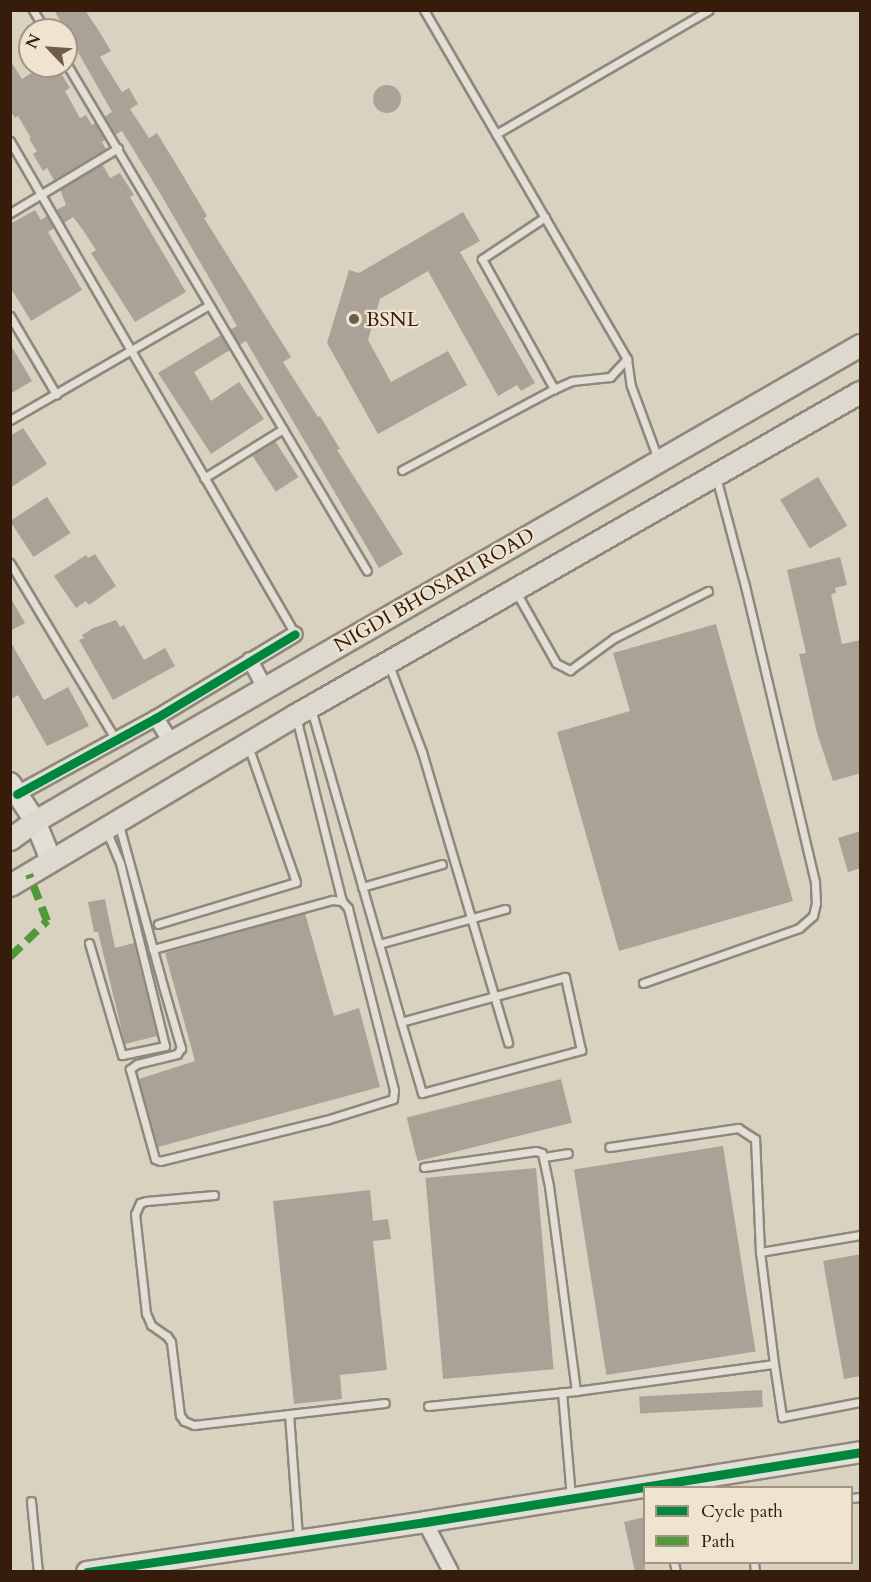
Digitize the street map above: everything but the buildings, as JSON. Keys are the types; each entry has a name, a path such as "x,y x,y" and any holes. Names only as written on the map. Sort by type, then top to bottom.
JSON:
{"main road":[{"name":"NIGDI BHOSARI ROAD","path":"10,839 35,821 392,616 658,459 861,345"},
{"name":"NIGDI BHOSARI ROAD","path":"10,885 111,823 514,588 861,392"}],"street":[{"path":"51,860 35,821 14,789 156,718 295,634"},
{"path":"250,660 265,688"},
{"path":"156,718 171,742"},
{"path":"657,1486 861,1452"},
{"path":"87,1572 643,1488"},
{"path":"425,1522 451,1572"}],"lane":[{"path":"424,10 627,359 631,386 658,459"},
{"path":"496,134 709,10"},
{"path":"75,78 368,571"},
{"path":"10,141 295,634"},
{"path":"10,213 118,148"},
{"path":"545,218 482,259 554,389"},
{"path":"10,420 209,305"},
{"path":"10,316 56,394"},
{"path":"402,470 554,389 572,381 610,377 627,359"},
{"path":"204,478 283,429"},
{"path":"643,983 799,928 813,916 816,903 816,882 716,475"},
{"path":"10,563 116,740"},
{"path":"514,588 556,663 570,670 614,638 708,591"},
{"path":"388,662 422,752 508,1043"},
{"path":"303,711 362,887 379,944 401,1022 422,1093 581,1050 565,977 401,1022"},
{"path":"111,823 153,949 182,1048 177,1054 132,1066 130,1074 151,1154 160,1161 326,1120 393,1099 394,1090 351,919 348,908 342,901 303,711"},
{"path":"158,924 296,882 247,744"},
{"path":"89,943 122,1055 165,1046 111,823"},
{"path":"362,887 442,864"},
{"path":"153,949 332,900 342,901"},
{"path":"379,944 505,909"},
{"path":"609,1147 738,1128 751,1134 755,1139 760,1252 782,1417 861,1402"},
{"path":"424,1167 536,1151 544,1157 576,1391"},
{"path":"544,1157 568,1153"},
{"path":"214,1195 146,1201 140,1203 135,1214 146,1313 151,1325 167,1336 171,1342 180,1415 184,1421 194,1425 385,1403"},
{"path":"760,1252 861,1235"},
{"path":"428,1406 576,1391 774,1364"},
{"path":"562,1392 572,1498"},
{"path":"289,1414 299,1540"},
{"path":"31,1501 38,1572"}],"marked path":[{"path":"10,957 47,921 29,874"}],"cycle path":[{"path":"17,794 156,718 295,634"},
{"path":"649,1486 860,1452"},
{"path":"87,1572 643,1487"}],"place":[{"name":"BSNL","path":"354,319"}]}
